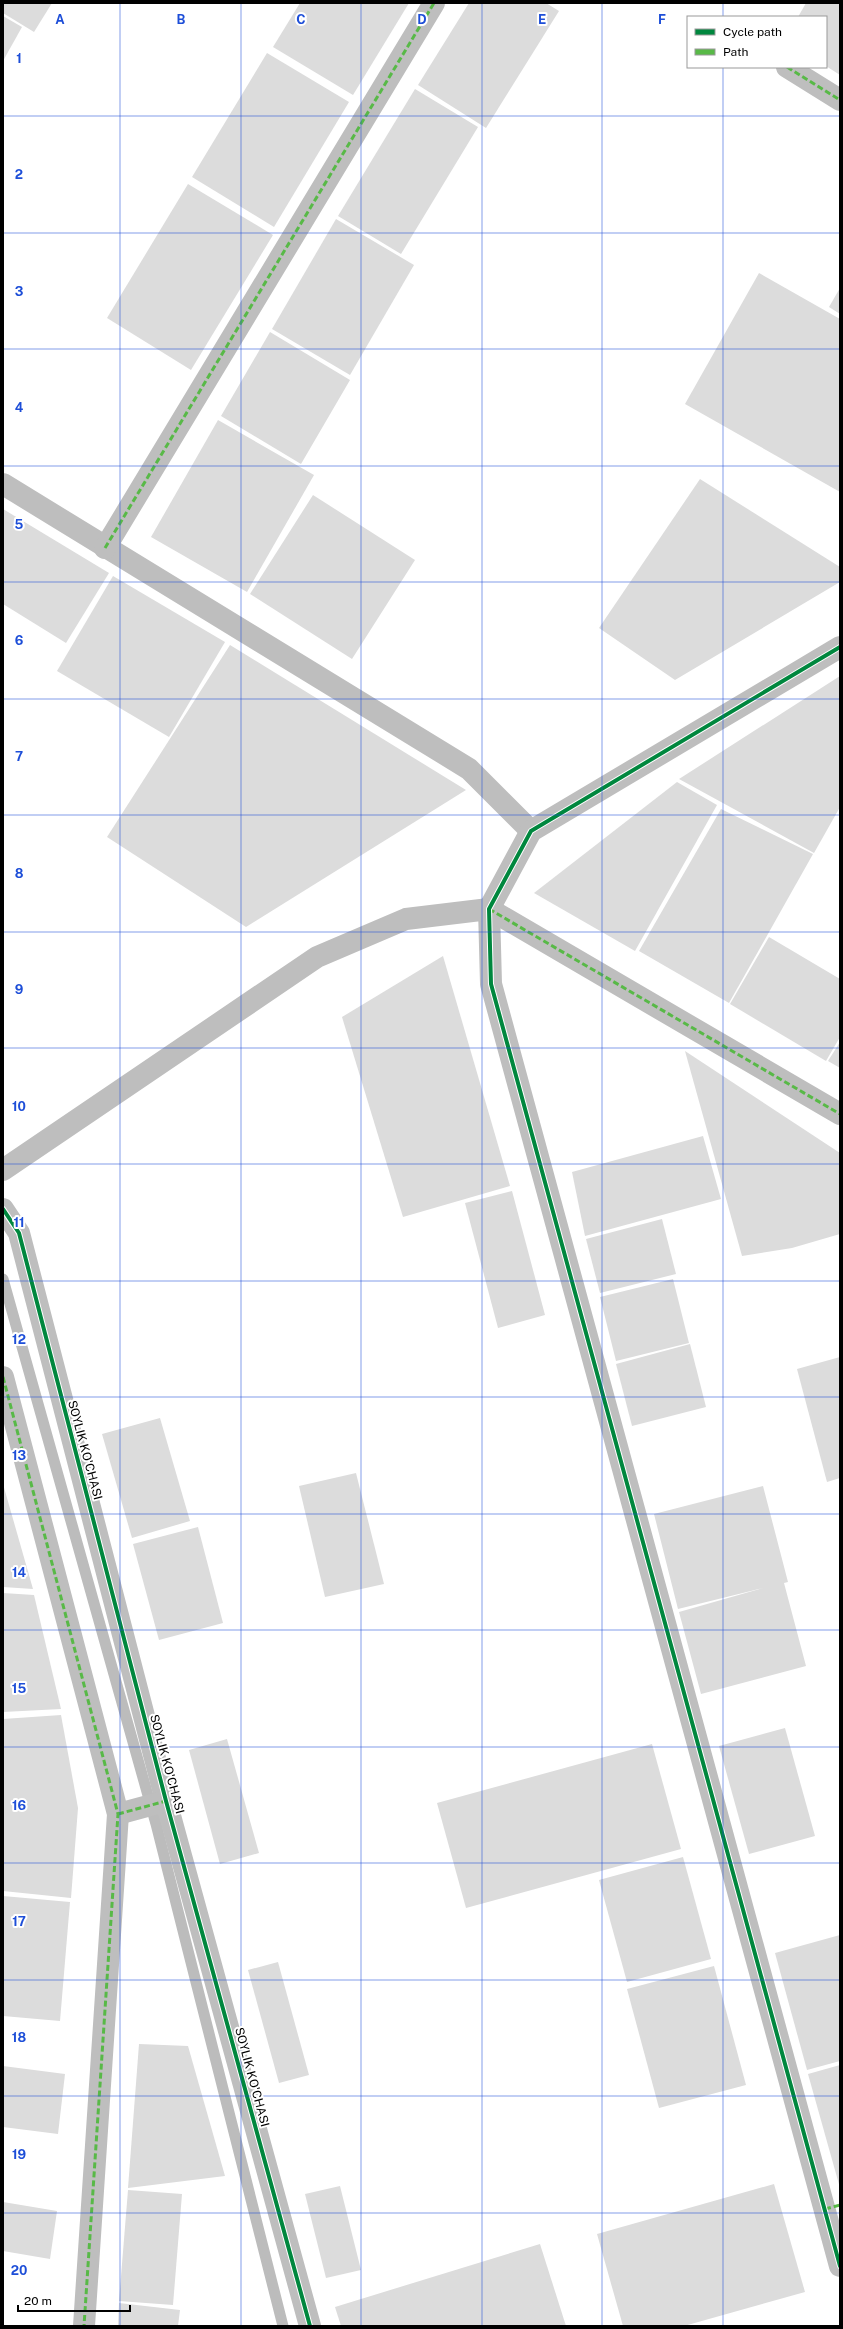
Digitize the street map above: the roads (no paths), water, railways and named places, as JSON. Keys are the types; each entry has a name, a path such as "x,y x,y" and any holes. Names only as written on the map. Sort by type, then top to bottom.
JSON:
{"street":[{"path":"105,548 434,3"},
{"path":"789,68 840,100"},
{"path":"3,484 105,548 469,769 531,831"},
{"path":"840,647 531,831 489,909 491,984 832,2207 840,2266"},
{"path":"3,1170 317,957 406,919 489,909 840,1114"},
{"name":"SOYLIK KO'CHASI","path":"3,1209 19,1233 166,1801 310,2326"},
{"path":"3,1377 118,1814 84,2326"},
{"path":"118,1814 166,1801"}],"waterway":[{"path":"3,1279 156,1824 283,2326"}]}
